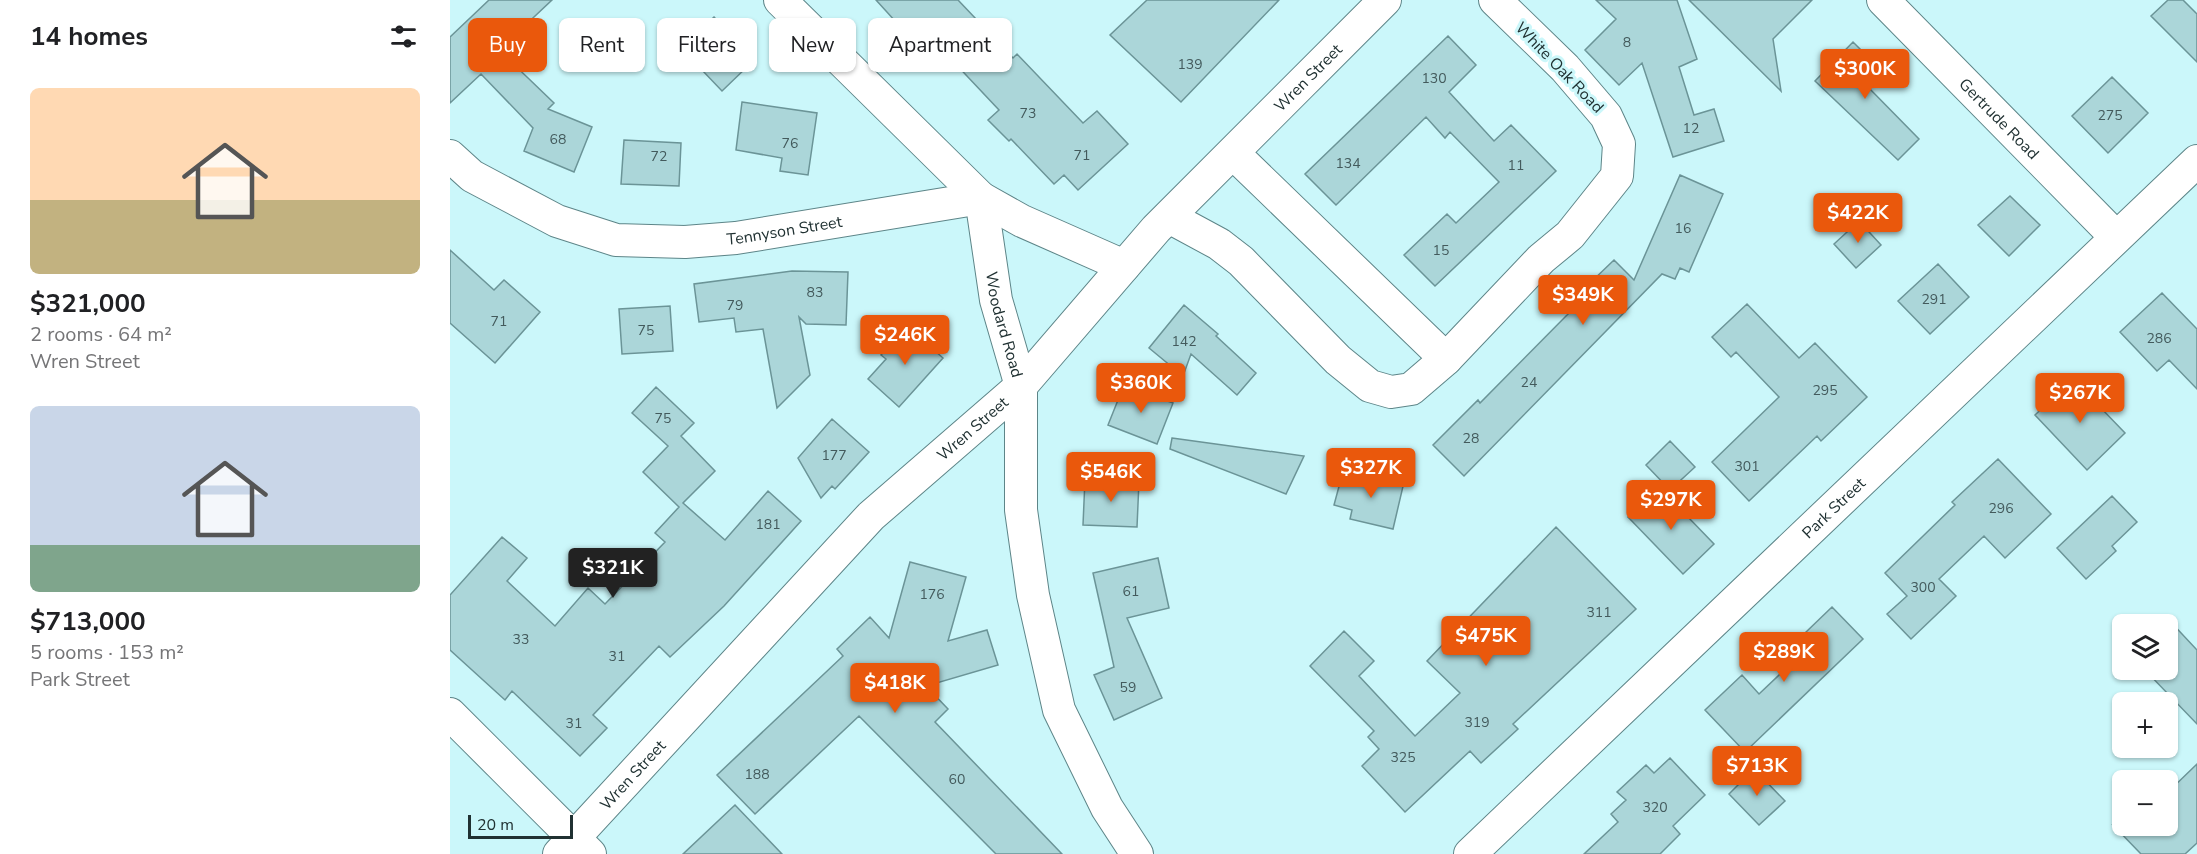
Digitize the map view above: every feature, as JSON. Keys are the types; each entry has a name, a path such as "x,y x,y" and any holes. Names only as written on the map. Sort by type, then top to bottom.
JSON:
{"street":[{"path":"780,0 981,198 1022,221 1124,266"},
{"name":"Wren Street","path":"574,849 871,516 1021,386 1169,217 1385,0"},
{"name":"White Oak Road","path":"1169,217 1219,244 1241,261 1338,360 1370,386 1391,392 1411,388 1446,359 1541,259 1570,235 1617,176 1619,144 1606,116 1565,68 1495,0"},
{"name":"Gertrude Road","path":"1883,0 2116,237"},
{"path":"1233,153 1446,359"},
{"name":"Tennyson Street","path":"450,156 472,176 557,221 615,240 686,242 736,238 981,198"},
{"name":"Park Street","path":"1470,854 2197,161"},
{"name":"Woodard Road","path":"981,198 996,300 1021,386 1021,510 1033,595 1059,710 1107,808 1137,854"},
{"path":"450,714 574,849"}],"building":[{"path":"489,0 552,0 533,18 470,18"},
{"path":"876,0 958,0 975,18 892,18"},
{"path":"1147,0 1279,0 1181,102 1110,35"},
{"path":"1596,0 1677,0 1697,59 1679,67 1694,115 1714,109 1724,141 1673,157 1642,63 1619,85 1585,50 1616,19"},
{"path":"1689,0 1812,0 1773,39 1781,91"},
{"path":"2168,0 2183,0 2197,14 2197,62 2151,16"},
{"path":"468,20 468,72 522,72 554,103 548,109 592,127 574,172 524,151 533,128 481,74 450,103 450,37"},
{"path":"1448,36 1476,65 1449,92 1494,141 1511,125 1556,171 1435,286 1404,255 1447,214 1456,223 1499,182 1450,132 1445,138 1426,117 1336,205 1305,174"},
{"path":"1853,42 1881,70 1866,85 1919,139 1898,160 1815,81"},
{"path":"1017,54 1083,123 1097,111 1128,144 1078,190 1064,175 1054,184 1011,139 1009,141 988,120 999,110 963,72 1012,72 1012,57"},
{"path":"704,72 742,72 722,91"},
{"path":"2112,77 2148,113 2108,153 2072,116"},
{"path":"742,102 817,113 808,175 780,171 782,158 736,150"},
{"path":"624,140 681,143 679,186 621,184"},
{"path":"1680,175 1723,194 1689,272 1680,268 1675,279 1662,274 1464,476 1433,445 1478,400 1480,403 1568,314 1563,309 1614,260 1634,280"},
{"path":"2010,196 2040,225 2009,256 1978,225"},
{"path":"1859,221 1881,245 1856,268 1834,244"},
{"path":"450,250 494,290 504,280 540,312 495,363 450,323"},
{"path":"1938,264 1969,297 1930,334 1898,301"},
{"path":"792,271 848,272 846,325 806,324 799,317 810,375 777,408 763,329 736,332 734,318 699,322 694,284"},
{"path":"2162,293 2197,329 2197,389 2169,360 2157,371 2120,332"},
{"path":"1747,304 1799,358 1815,343 1867,397 1821,441 1817,436 1749,501 1712,462 1779,397 1736,352 1731,357 1712,337"},
{"path":"1184,305 1218,334 1216,336 1256,373 1237,395 1191,354 1183,376 1149,348"},
{"path":"670,306 673,351 622,354 619,309"},
{"path":"907,326 943,358 899,407 868,379 886,359 881,355"},
{"path":"2073,379 2125,433 2087,470 2035,415"},
{"path":"1124,385 1173,403 1157,444 1108,425"},
{"path":"656,387 694,423 681,436 715,471 683,503 725,540 768,491 801,521 724,606 670,657 659,646 593,715 607,728 580,756 512,691 505,700 450,650 450,595 502,537 527,558 507,581 555,626 588,588 605,604 665,542 655,533 679,507 643,472 668,446 632,413"},
{"path":"832,419 869,452 835,489 832,486 821,498 798,458"},
{"path":"1172,438 1304,456 1286,494 1170,449"},
{"path":"1670,441 1695,467 1670,490 1646,465"},
{"path":"1998,459 2051,514 2005,558 1984,536 1939,579 1956,596 1911,639 1887,614 1907,596 1885,573 1955,505 1952,502"},
{"path":"1361,471 1404,482 1393,529 1350,519 1352,510 1334,505 1341,479 1358,483"},
{"path":"1085,479 1139,481 1137,527 1083,525"},
{"path":"1660,488 1714,544 1683,574 1628,517"},
{"path":"2112,496 2137,522 2112,546 2116,551 2086,579 2057,548"},
{"path":"1556,527 1636,609 1513,724 1518,729 1481,763 1470,751 1405,812 1362,766 1379,749 1368,737 1374,731 1310,666 1344,631 1374,661 1359,676 1415,736 1460,693 1427,661"},
{"path":"1158,558 1169,608 1127,618 1162,698 1114,720 1094,675 1114,667 1093,573"},
{"path":"910,562 966,577 948,641 987,630 998,665 926,686 948,709 935,722 1062,854 996,854 859,716 755,814 717,775 843,656 837,649 870,617 889,638"},
{"path":"1832,607 1863,639 1745,752 1705,710 1742,675 1759,694 1814,642 1805,633"},
{"path":"2178,630 2197,650 2197,724 2178,704 2178,692 2166,692 2155,680 2178,680"},
{"path":"1670,758 1705,795 1673,826 1680,834 1660,854 1584,854 1618,822 1611,814 1626,800 1617,792 1646,765 1654,773"},
{"path":"2197,764 2197,843 2185,854 2141,854 2124,836 2178,836 2178,782"},
{"path":"1754,769 1785,801 1759,825 1729,794"},
{"path":"735,805 782,854 683,854"}]}
